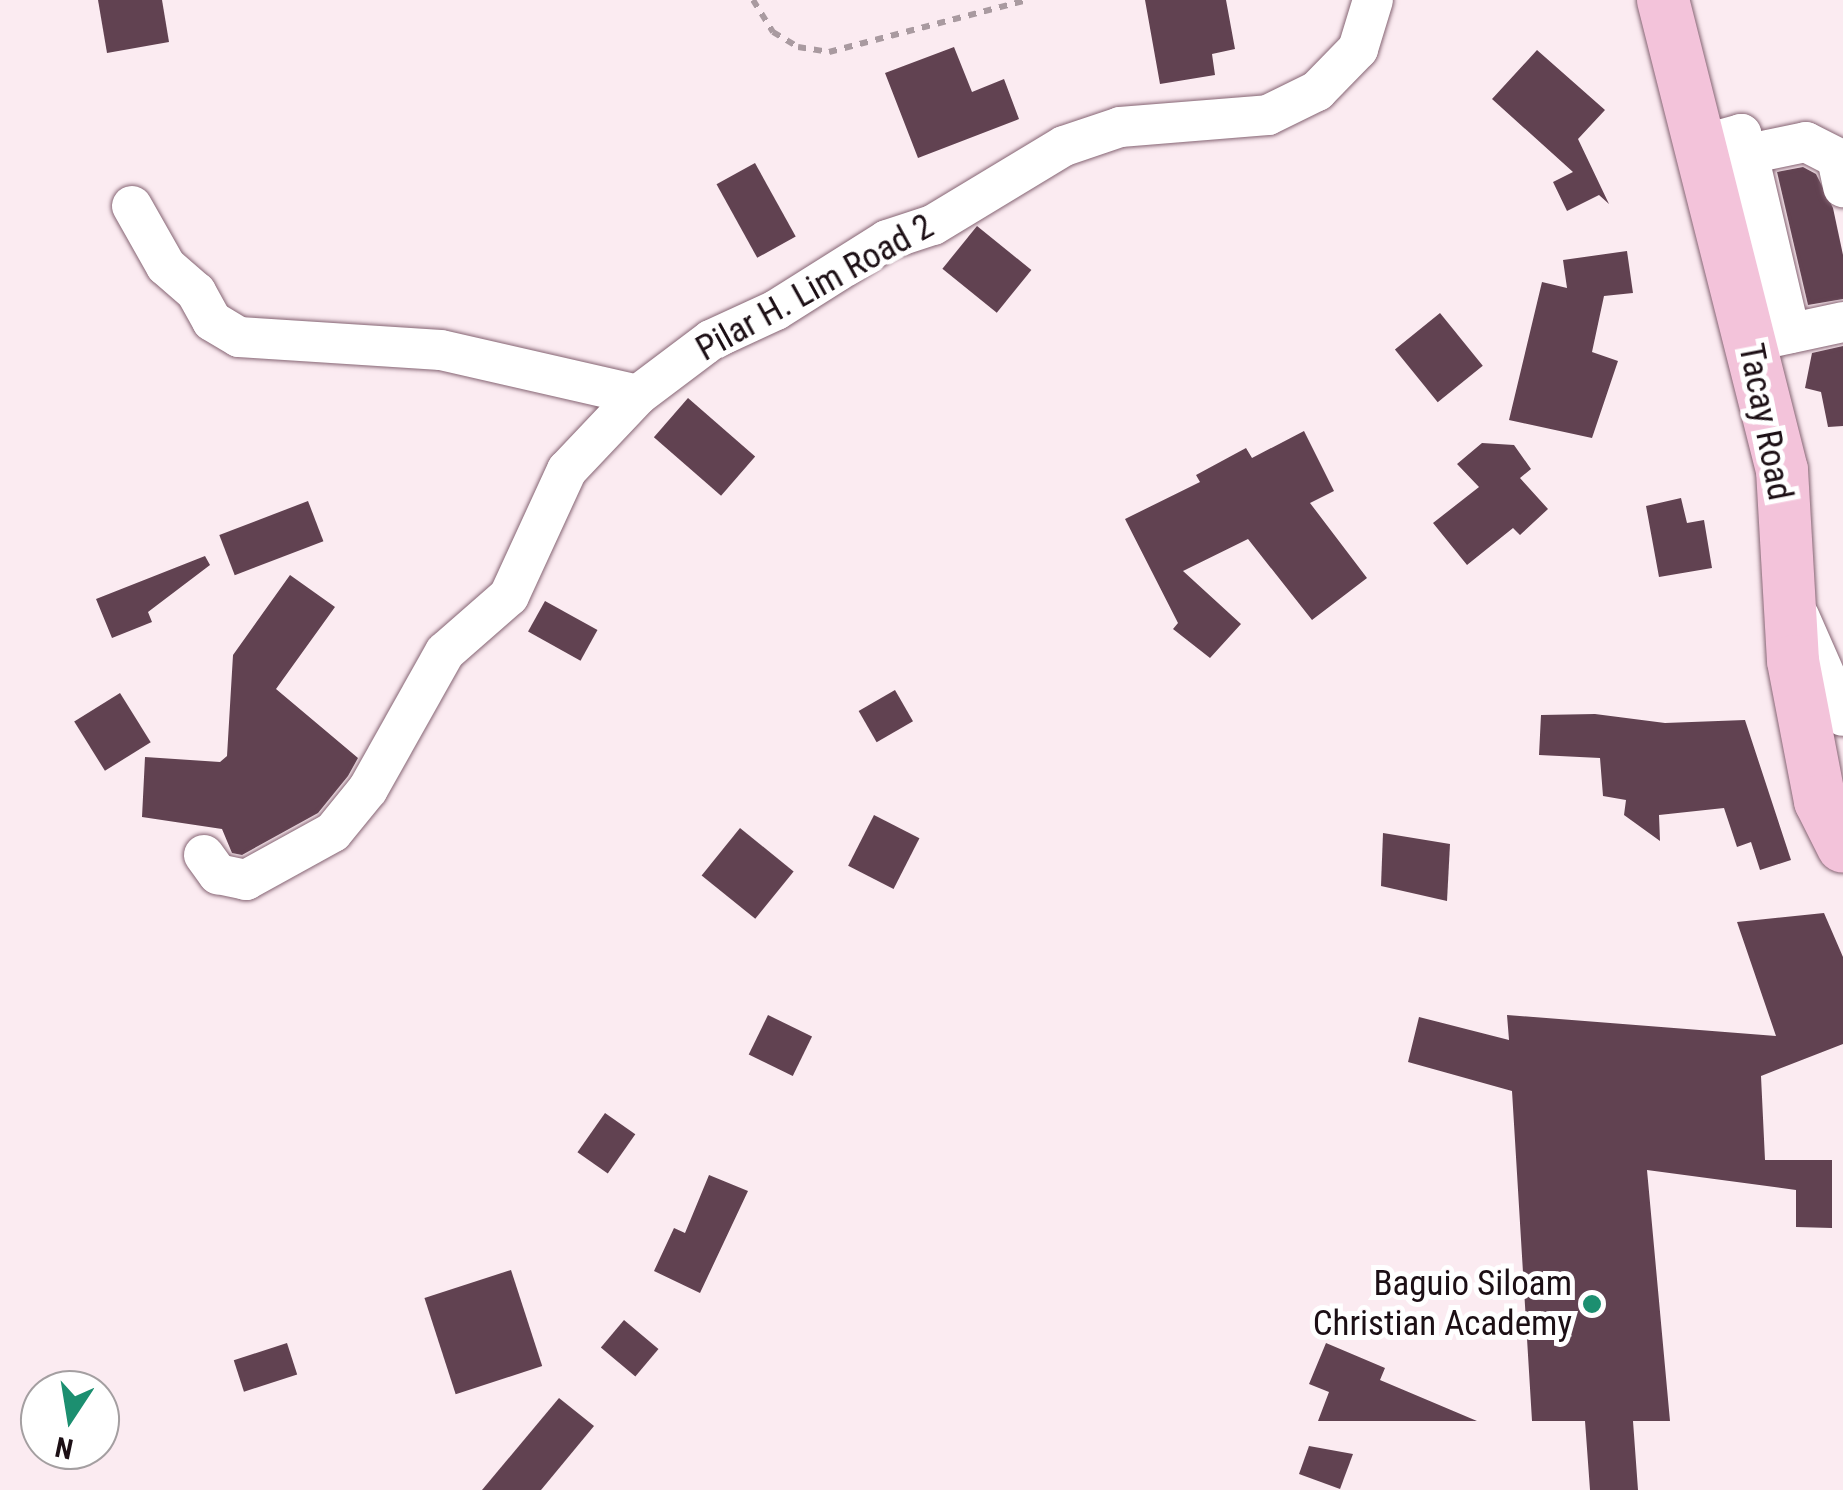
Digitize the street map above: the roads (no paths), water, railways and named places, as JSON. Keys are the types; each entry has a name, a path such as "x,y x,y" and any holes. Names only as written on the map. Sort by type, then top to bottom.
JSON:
{"main road":[{"name":"Tacay Road","path":"1663,0 1723,150 1770,338 1782,470 1785,585 1820,802 1843,847"}],"street":[{"name":"Pilar H. Lim Road 2","path":"204,855 218,874 246,880 333,832 368,789 444,652 510,596 568,470 638,396 711,340 776,310 887,240 933,225 1064,146 1120,127 1268,115 1317,91 1358,50 1374,0"},
{"path":"1723,150 1806,142 1837,158 1843,187"},
{"path":"132,206 166,266 196,292 212,321 239,337 441,350 638,396"},
{"path":"1770,338 1843,322"},
{"path":"1785,585 1843,716"}],"place":[{"name":"Baguio Siloam Christian Academy","path":"1592,1304"}]}
